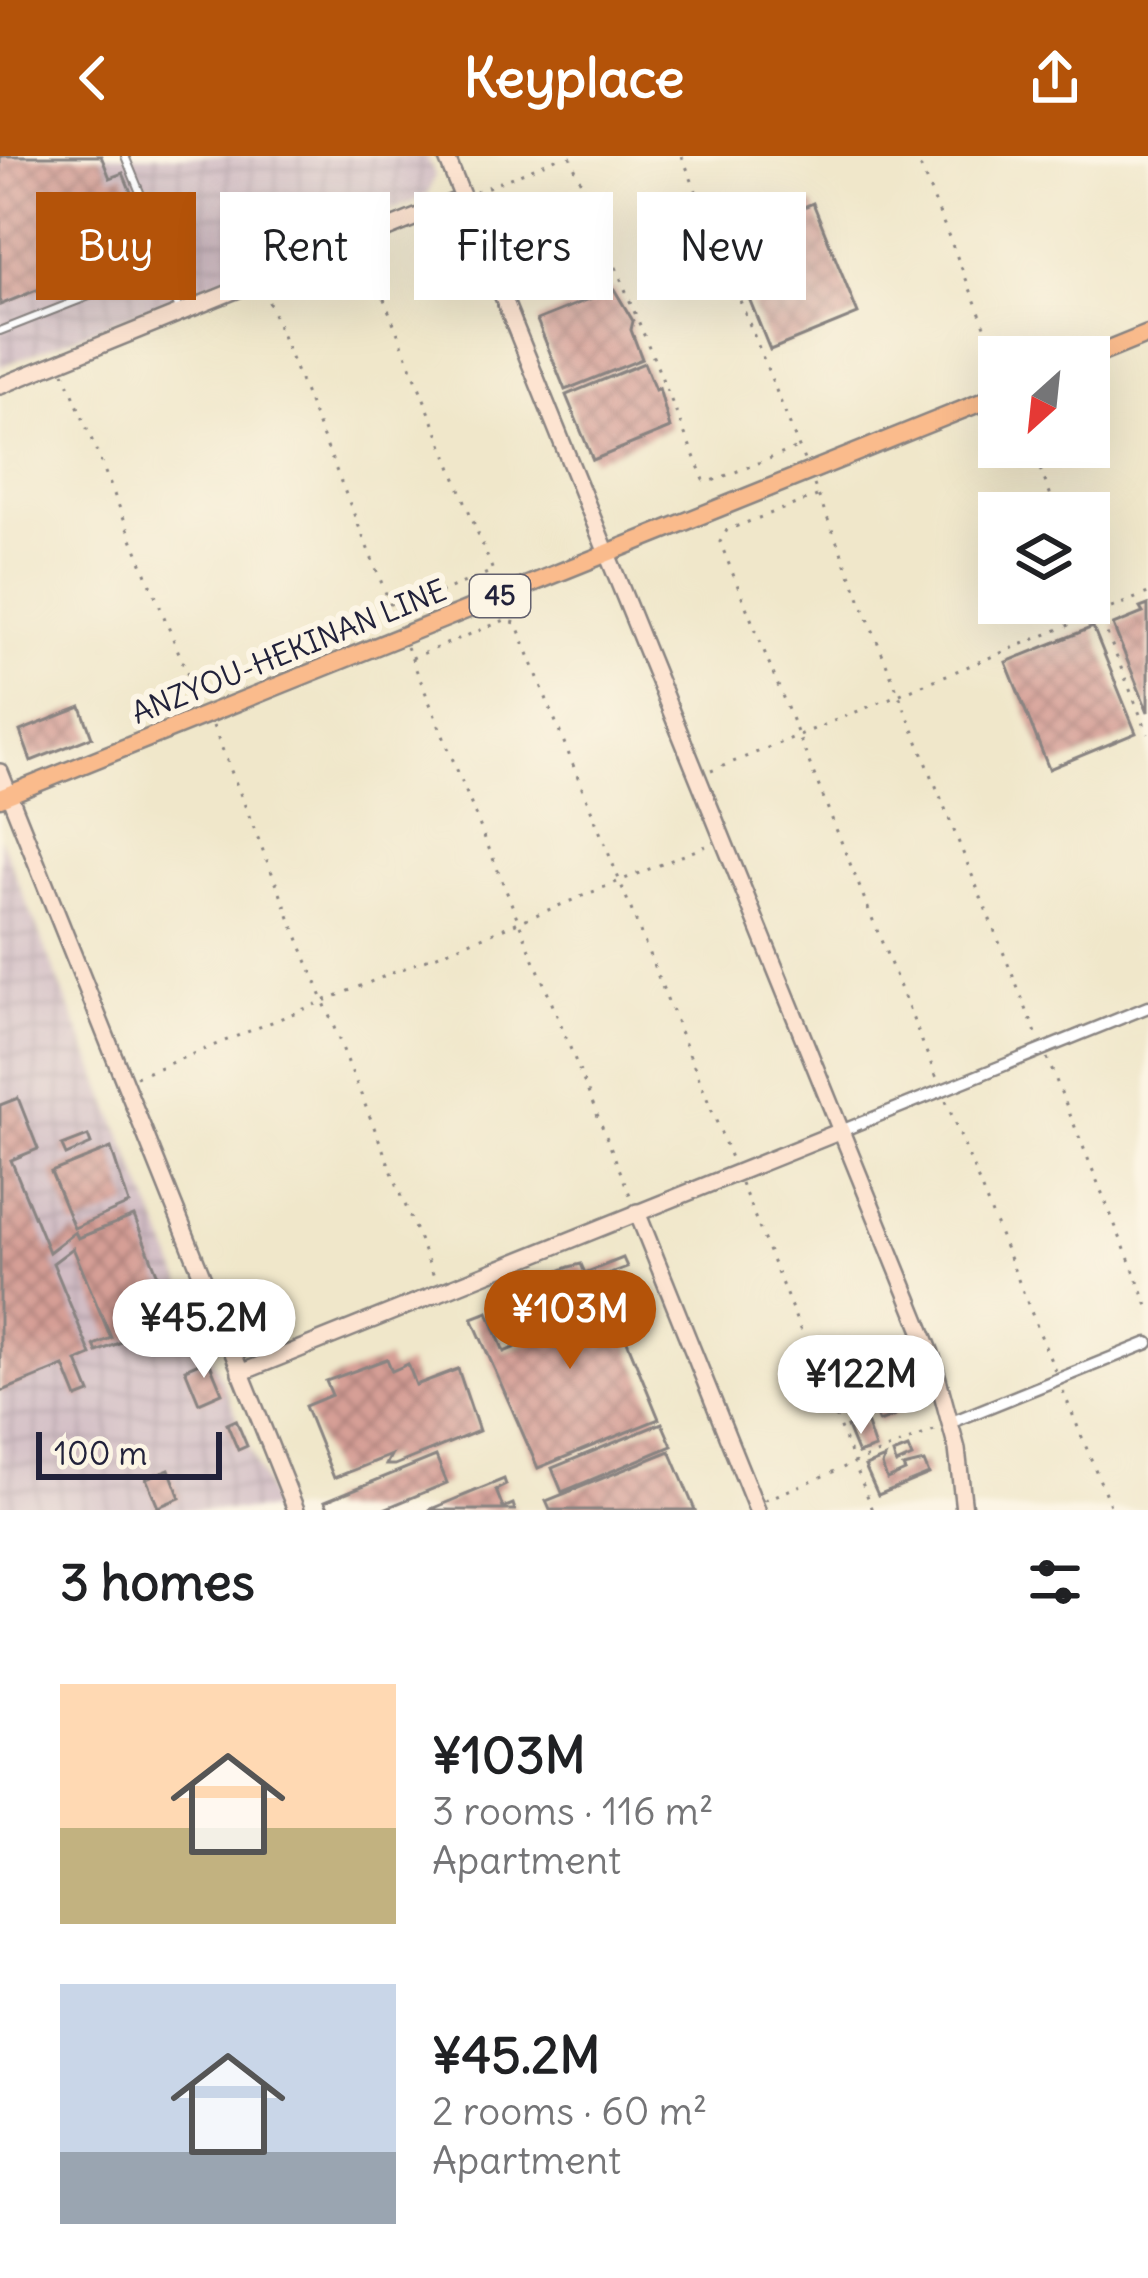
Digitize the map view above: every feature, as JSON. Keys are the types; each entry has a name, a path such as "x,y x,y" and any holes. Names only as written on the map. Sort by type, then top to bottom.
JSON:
{"main road":[{"path":"1110,349 1148,334"},
{"name":"ANZYOU-HEKINAN LINE","path":"4,796 978,403"}],"street":[{"path":"446,156 461,192"},
{"path":"0,386 220,296"},
{"path":"505,300 931,1352 952,1423 964,1510"},
{"path":"0,772 4,796 296,1510"},
{"path":"240,1373 1148,1007"},
{"path":"637,1212 756,1507"},
{"path":"952,1423 1148,1342"}],"lane":[{"path":"125,156 140,192"},
{"path":"0,331 79,300"},
{"path":"175,300 180,313"}],"path":[{"path":"477,192 563,156"},
{"path":"570,156 704,480 712,482 799,448"},
{"path":"682,156 1148,1306"},
{"path":"916,156 989,336"},
{"path":"268,300 637,1212"},
{"path":"384,300 493,571 394,611"},
{"path":"60,361 440,1292"},
{"path":"818,495 727,530 720,542 1112,1510"},
{"path":"1110,609 1148,593"},
{"path":"412,658 505,620 516,623 873,1510"},
{"path":"698,776 1072,624"},
{"path":"1103,624 1148,734"},
{"path":"121,1084 724,838"},
{"path":"756,1507 952,1423"}],"shaded area":[{"path":"0,156 427,156 435,175 429,192 414,192 414,201 390,211 390,192 220,192 220,279 196,289 196,192 36,192 36,300 167,300 0,367"},
{"path":"0,837 275,1510 0,1510"}],"building":[{"path":"0,156 101,156 110,178 123,173 131,192 36,192 36,290 0,305"},
{"path":"813,203 858,314 770,350 750,300 806,300 806,206"},
{"path":"613,289 633,321 631,330 642,359 565,390 537,320 587,300 613,300"},
{"path":"644,363 655,390 659,388 670,428 593,460 566,395"},
{"path":"1148,605 1148,712 1113,625 1143,613 1140,608"},
{"path":"1093,627 1136,733 1049,769 1006,662"},
{"path":"81,707 92,737 31,761 20,731"},
{"path":"18,1098 38,1149 11,1160 49,1252 75,1232 78,1238 134,1216 176,1320 152,1330 158,1340 148,1344 145,1332 97,1352 94,1345 111,1338 73,1248 53,1263 91,1355 77,1361 90,1393 77,1398 64,1366 0,1392 0,1105"},
{"path":"88,1136 91,1144 66,1155 62,1146"},
{"path":"111,1148 129,1204 74,1228 51,1172"},
{"path":"623,1258 627,1267 588,1281 595,1294 560,1308 568,1326 613,1307 659,1419 538,1468 472,1318 488,1312 504,1352 562,1328 554,1310 531,1319 519,1287 569,1267 581,1264 585,1273"},
{"path":"208,1359 222,1393 199,1403 185,1369"},
{"path":"387,1359 392,1371 408,1364 416,1385 458,1369 479,1431 395,1465 386,1465 391,1455 334,1478 305,1406 332,1395 326,1381"},
{"path":"890,1404 895,1416 879,1422 874,1410"},
{"path":"865,1419 875,1448 858,1454 847,1427"},
{"path":"236,1420 247,1446 238,1450 227,1424"},
{"path":"662,1423 672,1446 562,1492 552,1468"},
{"path":"908,1448 912,1457 896,1464 893,1454"},
{"path":"670,1451 695,1510 550,1510 546,1501"},
{"path":"436,1456 447,1483 382,1510 329,1510 325,1501"},
{"path":"885,1458 882,1465 887,1479 905,1471 903,1467 924,1462 929,1474 878,1495 865,1466"},
{"path":"169,1469 180,1498 158,1507 146,1478"},
{"path":"504,1479 506,1485 496,1490 503,1508 513,1504 515,1510 429,1510"}]}
